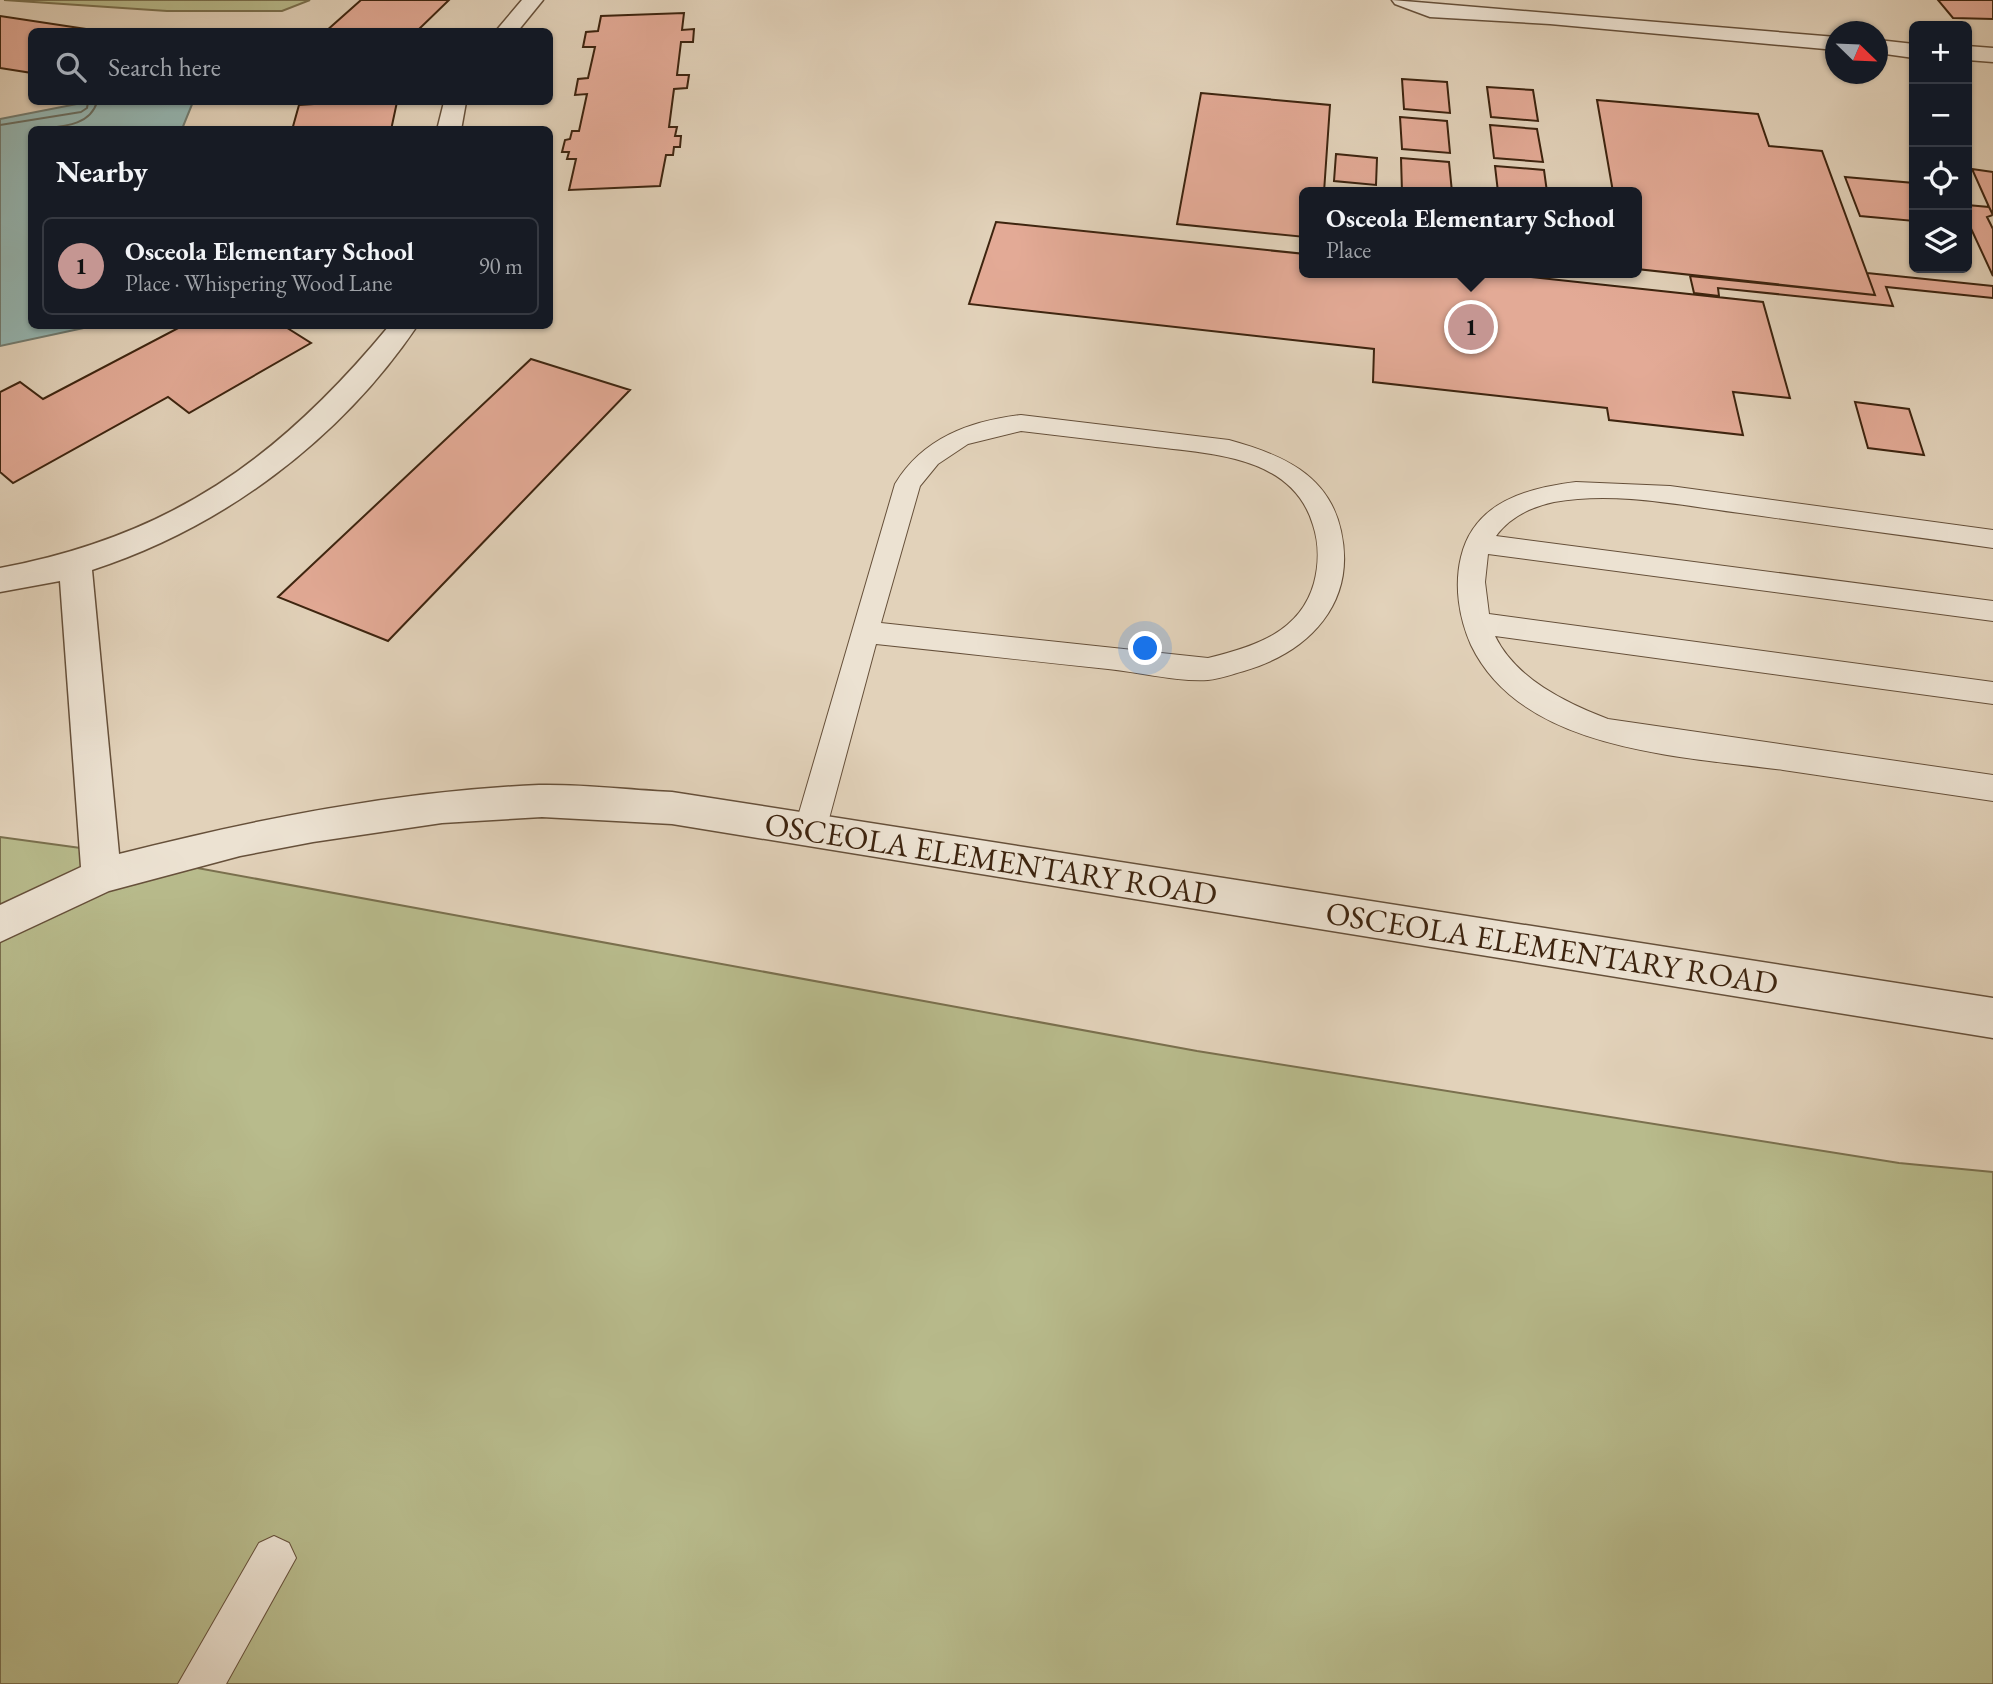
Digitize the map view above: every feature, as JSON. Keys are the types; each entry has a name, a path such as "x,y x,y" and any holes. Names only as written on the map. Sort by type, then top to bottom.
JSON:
{"street":[{"path":"508,28 533,0"},
{"path":"1402,0 1430,11 1550,18 1825,43"},
{"path":"1888,48 1909,50"},
{"path":"1972,54 1993,55"},
{"path":"450,126 454,105"},
{"path":"0,579 75,564 164,531 223,498 277,458 332,410 375,364 401,329"},
{"path":"75,564 101,876"},
{"name":"OSCEOLA ELEMENTARY ROAD","path":"0,924 101,876 240,840 442,807 542,801 672,808 1993,1018"}],"lane":[{"path":"810,830 865,632 908,484 929,458 959,438 997,426 1021,423 1250,453 1287,470 1314,495 1329,525 1331,567 1323,598 1303,628 1270,651 1240,662 1208,669 865,632"},
{"path":"1993,539 1674,495 1578,491 1557,493 1505,511 1482,534 1471,563 1471,604 1482,639 1508,674 1526,690 1570,717 1595,728 1621,735 1993,788"},
{"path":"1479,543 1993,611"},
{"path":"1477,623 1993,694"},
{"path":"201,1684 274,1558"}],"green space":[{"path":"4,0 310,0 282,11 167,11"},
{"path":"0,837 110,852 1197,1051 1899,1163 1993,1172 1993,1684 0,1684"}],"water":[{"path":"72,105 192,105 183,126 28,126 28,329 79,329 0,346 0,119"}],"building":[{"path":"361,0 449,0 420,28 330,28"},
{"path":"1938,0 1993,0 1993,19 1953,18"},
{"path":"684,13 682,30 694,29 693,42 681,42 677,75 689,75 687,88 674,89 669,127 677,127 675,136 681,136 680,147 674,147 673,155 666,155 660,186 569,190 576,159 567,159 569,152 562,152 565,140 570,139 572,131 579,131 587,94 575,95 578,79 588,78 595,47 583,47 586,32 598,31 601,16"},
{"path":"0,16 80,28 28,28 28,72 0,68"},
{"path":"1402,79 1447,82 1450,113 1404,109"},
{"path":"1487,87 1533,90 1538,121 1491,117"},
{"path":"1201,93 1330,105 1324,187 1299,187 1299,236 1177,224"},
{"path":"1597,100 1758,114 1769,146 1822,151 1875,295 1642,270 1642,187 1612,187"},
{"path":"299,105 396,105 392,126 293,126"},
{"path":"1400,117 1447,121 1450,153 1402,149"},
{"path":"1490,125 1537,129 1543,162 1494,158"},
{"path":"1336,154 1377,158 1376,185 1334,181"},
{"path":"1401,158 1449,162 1452,187 1402,187"},
{"path":"1495,166 1544,170 1546,187 1497,187"},
{"path":"1972,169 1993,172 1993,215"},
{"path":"1845,177 1909,183 1909,221 1860,216"},
{"path":"1972,205 1989,207 1993,215 1987,217 1993,229 1993,276 1972,231"},
{"path":"996,222 1299,253 1299,278 1540,278 1763,302 1790,398 1733,392 1743,435 1609,420 1607,408 1373,382 1374,349 969,304"},
{"path":"1867,273 1993,286 1993,298 1886,287 1893,306 1718,288 1719,296 1694,293 1690,276 1875,295"},
{"path":"176,329 289,329 311,343 189,413 168,397 13,483 0,472 0,392 20,382 43,399"},
{"path":"531,359 630,390 388,641 278,597"},
{"path":"1855,402 1909,409 1924,455 1868,448"}],"place":[{"name":"Osceola Elementary School","path":"1471,327"}]}
